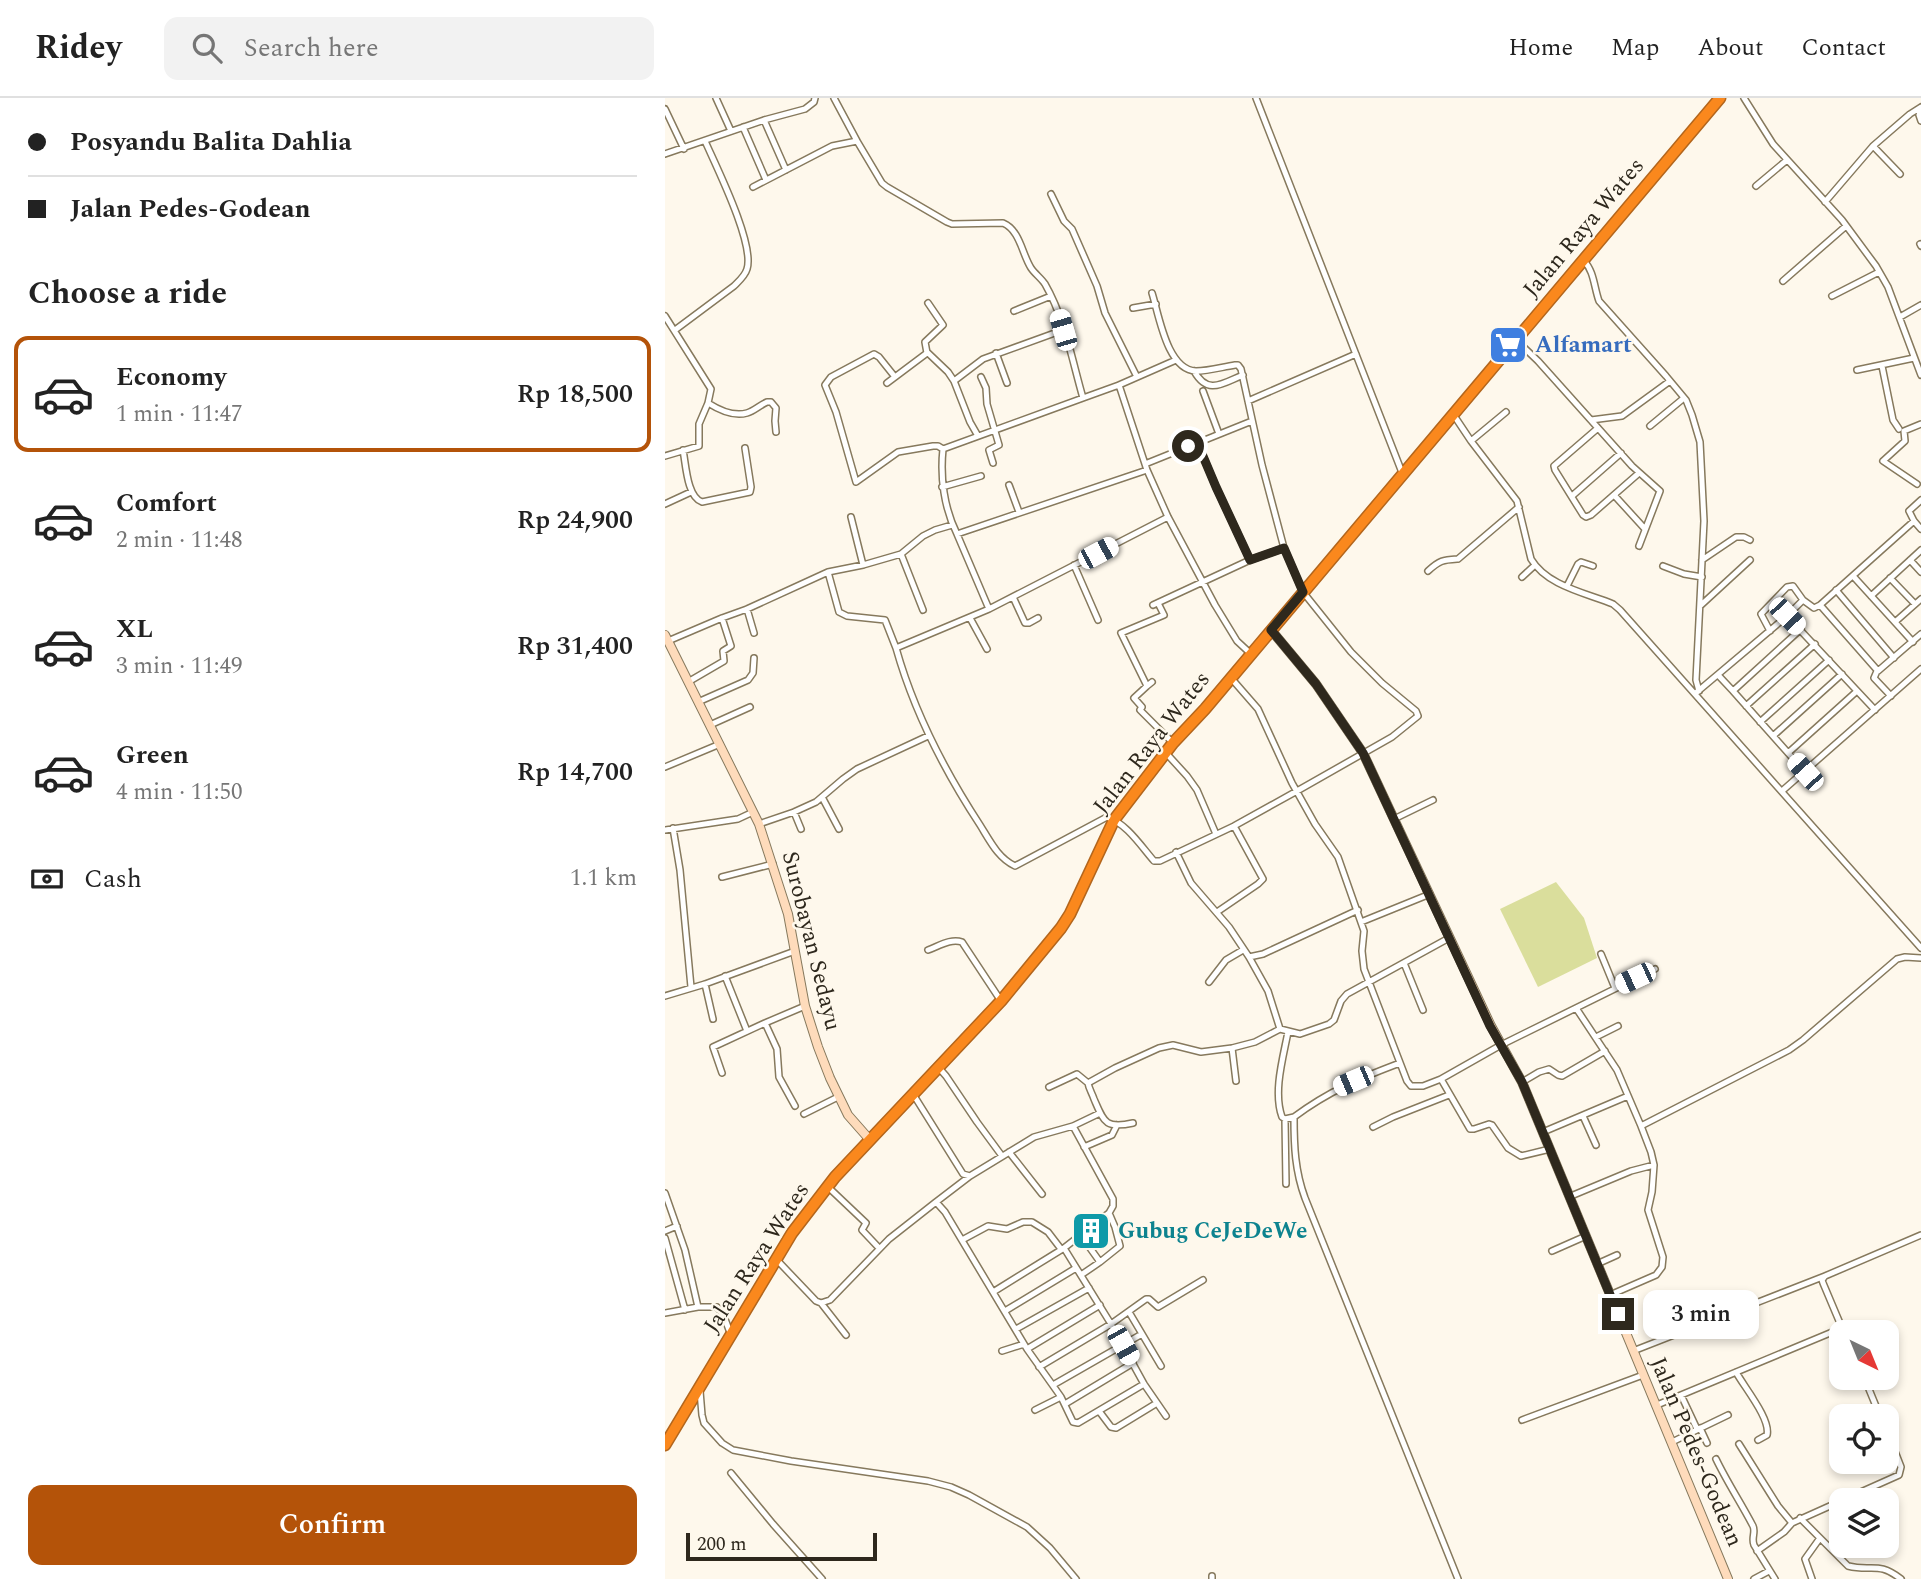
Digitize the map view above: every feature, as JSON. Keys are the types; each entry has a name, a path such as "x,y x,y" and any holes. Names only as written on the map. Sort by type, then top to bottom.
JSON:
{"highway":[{"name":"Jalan Raya Wates","path":"665,1446 798,1224 827,1186 1001,1001 1061,928 1114,820 1165,753 1584,261 1719,98"}],"street":[{"path":"716,98 731,131"},
{"path":"665,154 805,109 815,98"},
{"path":"834,98 883,183 893,191 952,224 996,223 1009,226 1014,232 1032,270 1044,283 1058,310 1083,398"},
{"path":"1256,98 1402,475"},
{"path":"1744,98 1773,144 1846,226 1879,272 1888,287 1921,375"},
{"path":"1825,202 1873,146 1902,120 1921,108"},
{"path":"1921,108 1921,121"},
{"path":"665,109 684,149"},
{"path":"764,120 786,170"},
{"path":"743,127 766,180"},
{"path":"675,330 734,286 748,268 737,213 705,141"},
{"path":"753,187 832,146 857,141"},
{"path":"1873,146 1900,174"},
{"path":"1756,186 1787,160"},
{"path":"1051,194 1064,221 1072,229 1097,286 1105,313 1137,377"},
{"path":"1783,281 1846,226"},
{"path":"1584,261 1590,269 1599,301 1684,398 1700,442 1704,521 1697,692"},
{"path":"1832,296 1879,272"},
{"path":"828,572 838,612 847,616 885,620 927,736 950,779 1001,857 1015,866 1110,817 1120,824 1154,861 1160,861 1234,826 1297,791 1392,737 1416,718 1418,714 1351,652 1303,592 1284,548 1243,374 1238,365 1194,371 1175,359 1152,293"},
{"path":"1014,311 1051,296"},
{"path":"928,303 943,325 925,342 927,352 949,372 978,436"},
{"path":"1133,308 1156,304"},
{"path":"1900,317 1921,305"},
{"path":"665,316 710,385 711,393 699,424 699,446 665,456"},
{"path":"954,381 983,359 1063,330"},
{"path":"1517,340 1639,473 1658,489 1660,493 1639,546"},
{"path":"887,383 927,352"},
{"path":"996,353 1007,383"},
{"path":"895,377 874,354 826,382 856,482 904,450 936,446 943,449 1119,385 1175,359"},
{"path":"1248,401 1356,354"},
{"path":"1857,370 1915,358"},
{"path":"1882,366 1893,420 1899,429"},
{"path":"1194,371 1199,380 1211,386 1217,386 1243,374"},
{"path":"981,377 999,445 989,450 993,463"},
{"path":"1591,420 1622,416 1670,381"},
{"path":"1119,385 1146,467 1168,517 1237,641 1251,654"},
{"path":"1203,391 1219,434"},
{"path":"1650,426 1684,398"},
{"path":"708,403 731,414 743,414 771,402 776,408 776,432"},
{"path":"1471,442 1506,412"},
{"path":"1453,414 1519,507 1531,559 1535,565 1549,577 1613,604 1620,610 1697,692 1921,948"},
{"path":"957,534 1146,467 1197,442 1252,421"},
{"path":"1917,484 1883,461 1905,441 1904,431 1921,424"},
{"path":"1598,428 1555,466 1583,515 1591,515 1639,473"},
{"path":"1197,442 1250,560"},
{"path":"683,450 691,492 695,499 702,502 750,492 752,489 745,448"},
{"path":"943,449 942,487 952,525 989,609"},
{"path":"1572,496 1621,453"},
{"path":"942,487 981,476"},
{"path":"1009,485 1019,512"},
{"path":"665,504 691,492"},
{"path":"1614,495 1646,529"},
{"path":"1921,500 1909,511 1921,529"},
{"path":"1428,571 1448,558 1458,559 1519,507"},
{"path":"851,517 863,565"},
{"path":"896,648 989,609 1168,517"},
{"path":"1770,631 1761,614 1787,587 1793,586 1803,600 1814,608 1820,605 1914,521"},
{"path":"667,638 747,609 828,572 901,554 923,536 952,525"},
{"path":"1702,560 1735,537 1749,540"},
{"path":"1173,743 1140,710 1142,707 1134,698 1149,684 1119,633 1164,615 1156,604 1250,560 1284,548"},
{"path":"1871,596 1921,550"},
{"path":"901,554 923,610"},
{"path":"1700,606 1750,559"},
{"path":"1910,560 1921,572"},
{"path":"1567,586 1578,564 1581,562 1593,566"},
{"path":"1074,565 1098,620"},
{"path":"1522,577 1535,565"},
{"path":"1663,566 1702,577"},
{"path":"1853,576 1913,642"},
{"path":"1890,578 1915,604"},
{"path":"1836,590 1894,657"},
{"path":"1013,597 1023,622 1029,624 1038,618"},
{"path":"1895,622 1921,599"},
{"path":"1697,692 1803,600"},
{"path":"1820,605 1877,671"},
{"path":"747,609 754,633"},
{"path":"1787,616 1875,710"},
{"path":"688,682 724,661 723,651 731,646 722,618"},
{"path":"970,618 987,649"},
{"path":"1733,691 1801,629"},
{"name":"Jalan Pedes-Godean","path":"1271,630 1316,684 1363,753 1449,938 1522,1082 1728,1579"},
{"path":"1891,696 1874,678 1877,671 1921,634"},
{"name":"Surobayan Sedayu","path":"667,638 759,824 788,914 805,1006 830,1078 848,1115 870,1140"},
{"path":"1746,706 1815,644"},
{"path":"698,702 748,680 753,673 754,658"},
{"path":"1760,722 1829,660"},
{"path":"1782,792 1921,670"},
{"path":"1773,736 1842,674"},
{"path":"1718,675 1805,772"},
{"path":"1231,678 1258,709 1297,791 1338,858 1364,930 1362,960 1369,983 1407,1081 1413,1086 1423,1086 1440,1079 1501,1045 1655,969"},
{"path":"1788,753 1857,691"},
{"path":"698,702 724,692 728,696"},
{"path":"733,706 736,713"},
{"path":"710,725 750,707"},
{"path":"759,824 794,812 822,797 857,769 927,736"},
{"path":"665,767 720,744"},
{"path":"1165,753 1197,790 1216,834"},
{"path":"822,797 839,829"},
{"path":"1394,819 1433,800"},
{"path":"665,830 739,819 753,812"},
{"path":"794,812 800,829"},
{"path":"1217,912 1263,879 1234,826"},
{"path":"673,828 680,870 691,987"},
{"path":"1176,852 1191,883 1217,912 1249,957 1268,991 1280,1029"},
{"path":"722,877 773,864"},
{"path":"1361,922 1430,894"},
{"path":"1249,957 1263,954 1358,910"},
{"path":"1089,1083 1159,1048 1173,1045 1201,1052 1232,1048 1255,1042 1280,1029 1300,1034 1329,1024 1334,1020 1347,994 1449,938"},
{"path":"929,950 952,941 962,942 1001,1001"},
{"path":"1209,982 1226,960 1243,950"},
{"path":"665,996 795,951"},
{"path":"1601,954 1615,988"},
{"path":"1641,1126 1789,1050 1897,959 1921,958"},
{"path":"1404,963 1423,1010"},
{"path":"725,976 747,1031"},
{"path":"705,984 713,1020"},
{"path":"722,1073 713,1047 805,1006"},
{"path":"1576,1008 1617,1070 1654,1165 1648,1210 1663,1257 1661,1267 1656,1275 1610,1295"},
{"path":"765,1023 777,1049 779,1077 796,1106"},
{"path":"1596,1037 1618,1026"},
{"path":"1286,1184 1285,1119 1281,1115 1279,1096 1288,1032"},
{"path":"1232,1048 1236,1081"},
{"path":"1522,1082 1549,1069 1562,1076 1605,1051"},
{"path":"1285,1119 1293,1117 1339,1087 1400,1063"},
{"path":"938,1068 1002,1156"},
{"path":"1049,1087 1077,1074 1089,1083 1098,1114 1107,1122 1117,1125 1133,1123"},
{"path":"1440,1079 1470,1129 1492,1125 1508,1148 1518,1155 1550,1149"},
{"path":"913,1094 963,1174 970,1176"},
{"path":"1373,1126 1449,1095"},
{"path":"1543,1132 1627,1096"},
{"path":"804,1114 838,1097"},
{"path":"821,1303 830,1300 879,1248 970,1176 1039,1135 1073,1126 1098,1114"},
{"path":"1583,1116 1597,1145"},
{"path":"1293,1117 1298,1180 1458,1579"},
{"path":"1084,1147 1112,1135 1117,1125"},
{"path":"993,1292 1063,1248 1109,1213 1113,1206 1114,1199 1073,1126"},
{"path":"1009,1152 1042,1194"},
{"path":"1571,1196 1630,1171 1654,1165"},
{"path":"827,1186 866,1223 862,1230 879,1248"},
{"path":"665,1193 677,1226 698,1307"},
{"path":"936,1202 942,1207 1025,1346 1061,1397 1073,1422 1099,1411 1145,1384"},
{"path":"1080,1275 1120,1245 1109,1213"},
{"path":"962,1240 984,1227 1007,1229 1026,1221 1048,1232 1063,1248 1089,1288 1165,1416"},
{"path":"665,1231 677,1226"},
{"path":"1080,1234 1100,1262"},
{"path":"1633,1351 1825,1276 1921,1235"},
{"path":"1552,1251 1586,1236"},
{"path":"665,1238 685,1310"},
{"path":"1597,1264 1617,1255"},
{"path":"776,1259 821,1303 846,1335"},
{"path":"1005,1311 1076,1268"},
{"path":"1825,1276 1822,1280 1839,1320"},
{"path":"1039,1367 1111,1324 1148,1298 1157,1307 1203,1280"},
{"path":"1016,1329 1089,1288"},
{"path":"1002,1351 1025,1346 1100,1306"},
{"path":"665,1313 698,1307 719,1309 731,1336"},
{"path":"1129,1312 1161,1366"},
{"path":"1053,1385 1142,1334"},
{"path":"1657,1405 1829,1335"},
{"path":"1065,1405 1133,1363"},
{"path":"1736,1372 1768,1428 1767,1435 1758,1440"},
{"path":"1522,1420 1643,1375"},
{"path":"700,1387 704,1423 722,1443 733,1450 939,1483 969,1495 1027,1527 1050,1548 1076,1579"},
{"path":"1681,1395 1707,1443"},
{"path":"1035,1410 1061,1397"},
{"path":"1099,1411 1111,1427 1116,1428 1157,1403"},
{"path":"1672,1442 1728,1415"},
{"path":"1739,1444 1778,1506 1792,1522"},
{"path":"1716,1460 1753,1526 1755,1531 1752,1539 1775,1579"},
{"path":"1869,1488 1899,1475 1899,1462"},
{"path":"731,1473 822,1579"},
{"path":"1757,1551 1784,1532 1792,1522 1829,1506"},
{"path":"1800,1518 1848,1566 1877,1567 1891,1571 1901,1579"},
{"path":"1812,1579 1805,1559 1820,1538"},
{"path":"1754,1579 1769,1571"}],"green space":[{"path":"1556,882 1584,918 1597,958 1538,987 1500,909"}],"place":[{"name":"Alfamart","path":"1508,345"},
{"name":"Gubug CeJeDeWe","path":"1091,1231"}],"route":[{"path":"1188,446 1197,442 1250,560 1284,548 1303,592 1271,630 1316,684 1363,753 1490,1026 1522,1082 1618,1314"}]}
